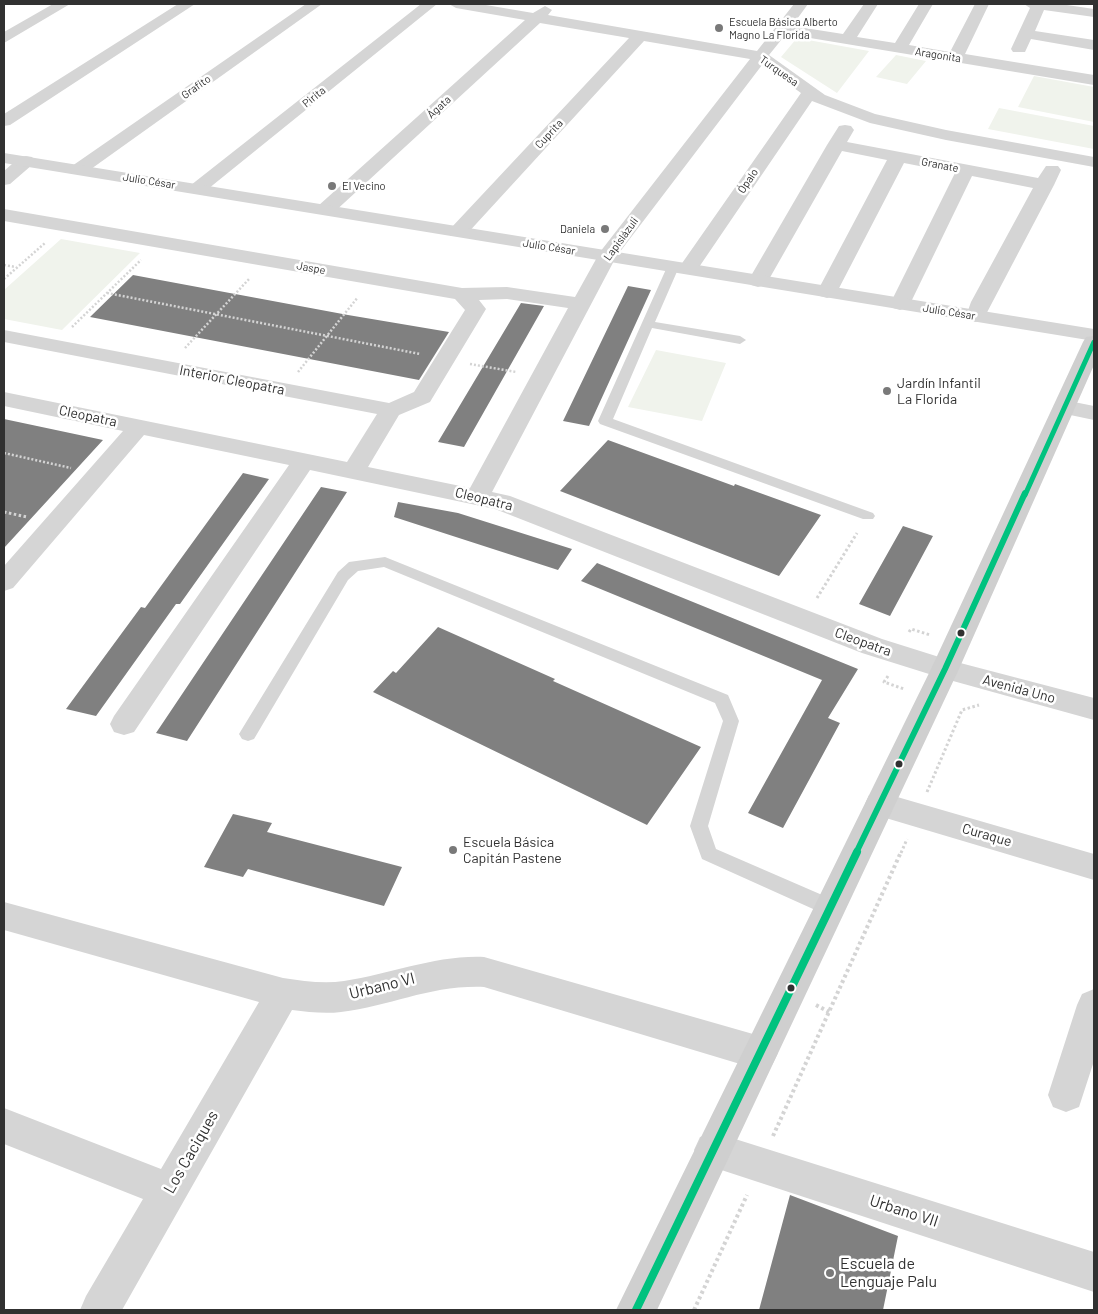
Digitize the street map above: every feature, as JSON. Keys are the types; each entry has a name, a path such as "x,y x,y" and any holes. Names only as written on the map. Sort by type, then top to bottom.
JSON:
{"main road":[{"path":"636,1310 880,804 1094,342"}],"street":[{"path":"4,38 64,4"},
{"path":"4,121 188,4"},
{"name":"Grafito","path":"78,170 314,4"},
{"name":"Pirita","path":"197,189 430,4"},
{"name":"Turquesa","path":"456,4 760,56 809,93 855,114 910,128 1094,162"},
{"name":"Ágata","path":"325,210 552,4"},
{"name":"Lapislázuli","path":"477,496 607,256 800,4"},
{"path":"847,40 871,4"},
{"path":"900,49 926,4"},
{"path":"955,58 982,4"},
{"path":"1011,67 1026,34 1035,4 1094,13"},
{"name":"Aragonita","path":"781,29 1094,80"},
{"path":"1026,34 1094,45"},
{"name":"Cuprita","path":"458,232 641,36"},
{"name":"Ópalo","path":"680,268 809,93"},
{"path":"758,281 855,114"},
{"name":"Granate","path":"836,145 1045,185"},
{"path":"976,316 981,302 1060,156"},
{"path":"827,292 898,157"},
{"name":"Julio César","path":"4,158 1094,335"},
{"path":"4,180 26,161"},
{"path":"900,304 966,170"},
{"name":"Jaspe","path":"4,216 462,294 507,293 580,304"},
{"path":"353,471 391,410 422,397 446,359 476,309 462,294"},
{"name":"Interior Cleopatra","path":"4,336 391,410"},
{"name":"Cleopatra","path":"4,399 477,496 524,510 900,655 950,656"},
{"path":"1064,407 1094,413"},
{"path":"4,582 139,427"},
{"path":"124,724 304,461"},
{"name":"Avenida Uno","path":"950,656 994,682 1094,709"},
{"name":"Curaque","path":"880,804 1094,867"},
{"name":"Urbano VI","path":"4,916 307,998 332,998 352,995 430,974 465,970 484,972 760,1053"},
{"name":"Los Caciques","path":"100,1310 283,993"},
{"path":"1066,1095 1094,1005"},
{"path":"4,1126 169,1191"},
{"name":"Urbano VII","path":"713,1150 1094,1272"}],"lane":[{"path":"680,268 648,324 605,421 868,516"},
{"path":"648,324 740,340"},
{"path":"248,734 344,576 354,566 385,562 722,699 731,721 699,826 709,854 829,907"}],"path":[{"path":"4,278 64,226"},
{"path":"53,346 160,242"},
{"path":"168,367 266,260"},
{"path":"4,265 17,267"},
{"path":"284,389 373,279"},
{"path":"107,293 541,377"},
{"path":"4,453 98,474"},
{"path":"803,619 868,516"},
{"path":"884,682 900,655 911,629 950,656"},
{"path":"694,1310 918,815 962,710 982,704 994,682"}],"shaded area":[{"path":"797,38 869,51 837,93 781,57"},
{"path":"896,55 926,61 907,84 876,77"},
{"path":"1034,76 1094,87 1094,122 1018,107"},
{"path":"999,108 1094,126 1094,149 988,129"},
{"path":"61,239 140,253 62,330 4,319 4,290"},
{"path":"656,350 726,363 702,421 628,407"}],"building":[{"path":"133,275 449,332 419,380 90,317"},
{"path":"628,286 651,290 589,426 563,421"},
{"path":"521,303 544,306 464,447 438,442"},
{"path":"4,419 103,440 4,548"},
{"path":"608,440 734,486 735,484 821,515 779,576 560,491"},
{"path":"243,473 269,479 180,604 176,604 96,716 66,709 141,607 145,608"},
{"path":"321,487 347,492 187,741 156,733"},
{"path":"398,502 458,513 572,549 558,570 394,517"},
{"path":"903,526 933,536 890,616 859,604"},
{"path":"597,563 858,669 828,718 840,723 783,828 748,813 822,680 581,581"},
{"path":"438,627 701,747 647,825 373,692 393,671 396,673"},
{"path":"233,814 272,823 267,832 402,867 384,906 248,869 243,877 204,867"},
{"name":"Escuela de Lenguaje Palu","path":"790,1195 898,1236 883,1310 759,1310"}],"transit line":[{"path":"636,1310 945,669 1094,342"}],"place":[{"name":"Escuela Básica Alberto Magno La Florida","path":"719,28"},
{"name":"El Vecino","path":"332,186"},
{"name":"Daniela","path":"605,229"},
{"name":"Jardín Infantil La Florida","path":"887,391"},
{"name":"Escuela Básica Capitán Pastene","path":"453,850"},
{"name":"Escuela de Lenguaje Palu","path":"830,1273"}]}
